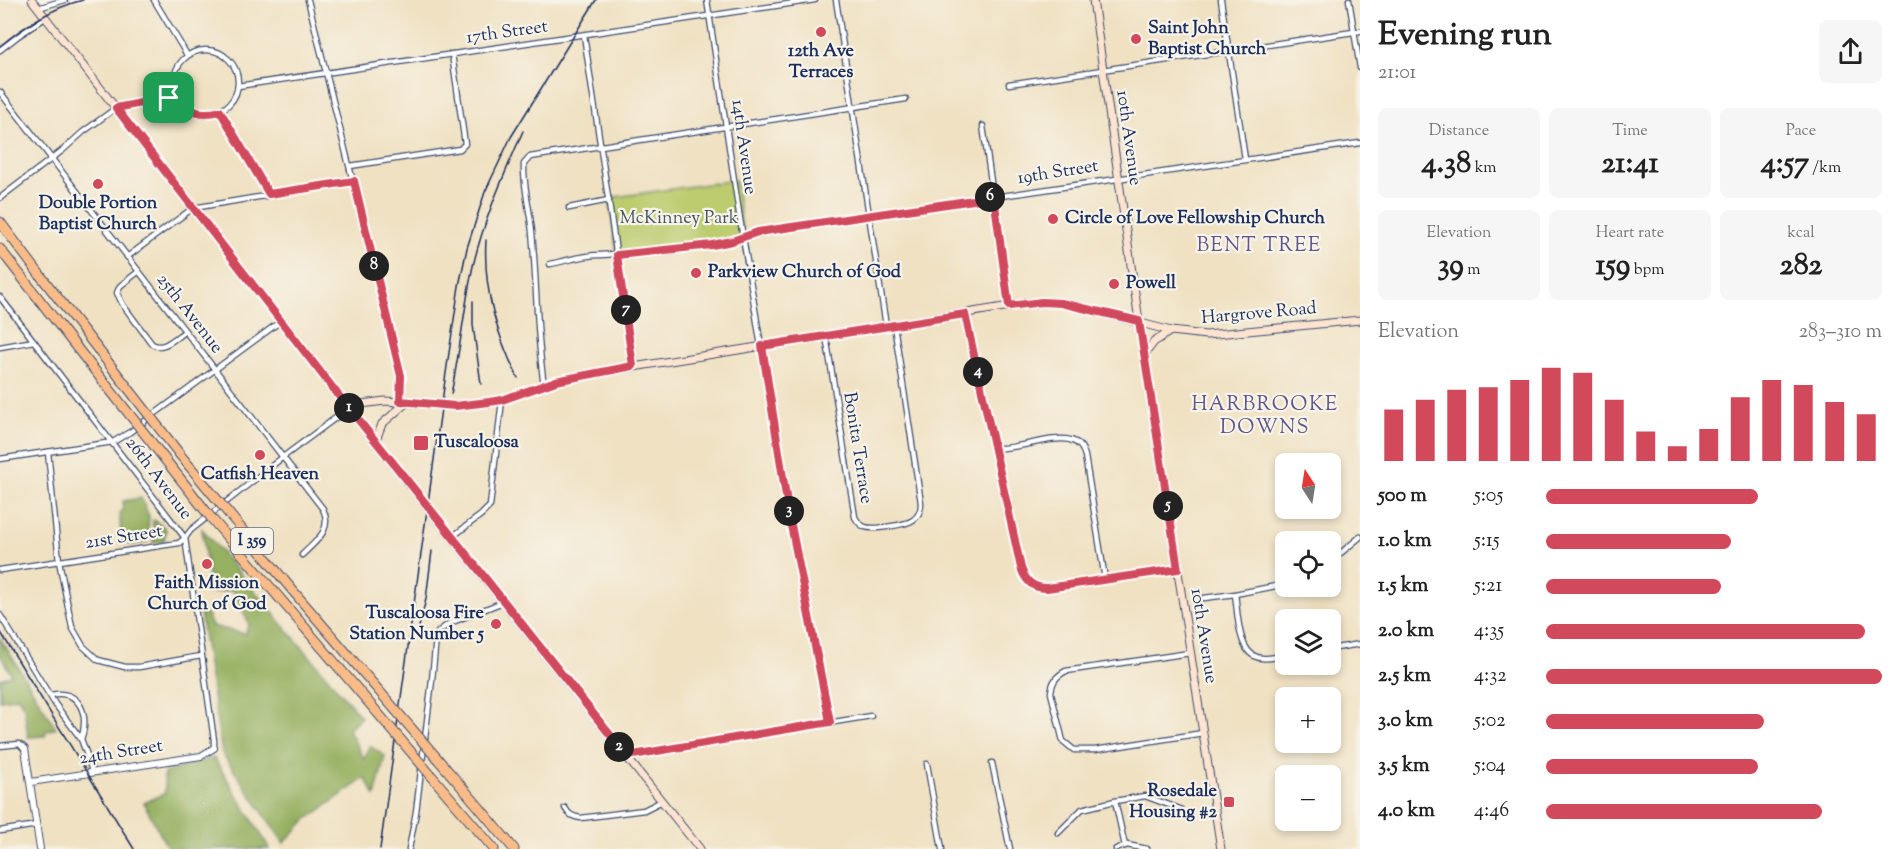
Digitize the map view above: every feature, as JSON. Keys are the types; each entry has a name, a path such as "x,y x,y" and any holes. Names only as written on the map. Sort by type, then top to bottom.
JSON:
{"highway":[{"name":"I 359","path":"0,222 181,456 293,591 514,849"},
{"name":"I 359","path":"0,249 199,502 494,849"}],"main road":[{"path":"32,0 349,408 700,849"},
{"name":"10th Avenue","path":"1093,0 1144,355 1221,849"},
{"name":"Hargrove Road","path":"349,408 370,402 404,401 455,406 502,400 567,378 633,366 1042,302 1061,303 1171,331 1216,335 1360,320"},
{"path":"1144,355 1154,342 1171,331"},
{"path":"376,440 382,424 404,401"}],"street":[{"path":"38,8 66,0"},
{"path":"154,0 187,55"},
{"path":"308,0 401,376 404,401"},
{"name":"14th Avenue","path":"707,0 789,515 830,722"},
{"name":"17th Street","path":"238,86 815,0"},
{"path":"836,0 886,326"},
{"path":"1221,0 1245,159"},
{"path":"1349,0 1357,31 1360,68"},
{"path":"0,50 45,18"},
{"path":"1009,84 1357,31"},
{"path":"584,35 633,366"},
{"path":"201,50 214,50 231,61 235,67 238,86 233,99 220,111 211,114 197,113 185,106 177,96 173,84 175,70 187,55 201,50"},
{"path":"350,166 460,149 465,144 452,54"},
{"name":"25th Avenue","path":"0,92 184,332 320,503 326,515 325,529 302,555"},
{"path":"0,198 116,108 177,96"},
{"path":"544,385 537,330 532,232 524,178 524,164 530,157 906,99"},
{"path":"220,111 269,194"},
{"path":"983,126 1009,306"},
{"name":"19th Street","path":"550,264 598,255 700,247 758,232 1360,143"},
{"path":"127,257 193,208 354,181"},
{"path":"569,208 609,200"},
{"path":"138,272 120,286 117,293 123,305 152,344 155,347 161,347 184,332"},
{"name":"26th Avenue","path":"0,297 185,538 214,748"},
{"path":"965,314 1021,568 1028,582 1040,588 1178,569"},
{"path":"0,459 112,442 130,432 281,321"},
{"name":"Bonita Terrace","path":"826,336 855,517 861,525 872,528 905,524 918,515 921,503 894,325"},
{"path":"0,346 34,341"},
{"path":"452,537 490,506 502,400"},
{"name":"21st Street","path":"0,570 179,543 191,530 349,408"},
{"path":"995,448 1005,449 1065,439 1078,444 1083,449 1105,579"},
{"path":"48,452 59,561 72,627 79,640 88,652 106,663 125,667 139,667 201,656"},
{"path":"1341,553 1360,537"},
{"path":"1204,598 1275,586"},
{"path":"1235,594 1242,640 1248,652 1260,658 1275,657"},
{"path":"409,849 416,812 436,638 439,631 450,623 503,602"},
{"path":"0,615 55,704 81,739 92,772"},
{"path":"1341,647 1360,644"},
{"path":"1190,653 1073,669 1054,680 1051,693 1063,741 1074,750 1095,750 1203,733"},
{"path":"51,695 57,693 71,696 78,702 85,728 81,739"},
{"path":"627,756 871,716"},
{"path":"0,746 20,744 25,749 40,849"},
{"name":"24th Street","path":"31,782 201,756 214,748"},
{"path":"927,764 942,849"},
{"path":"992,764 1010,849"},
{"path":"1058,833 1082,809 1115,801 1145,796 1180,809"},
{"path":"565,808 574,818 581,818 644,810 662,801"},
{"path":"1115,801 1125,846"},
{"path":"0,831 37,825"},
{"path":"1116,849 1125,846 1147,849"}],"green space":[{"name":"McKinney Park","path":"735,180 743,237 732,241 617,255 609,198"},
{"path":"141,498 149,516 147,542 130,545 128,542 121,543 120,513 123,509 123,501"},
{"path":"153,520 166,530 164,541 153,543"},
{"path":"202,529 361,717 348,729 364,759 370,746 385,756 375,796 365,778 306,820 284,843 222,753 200,613 207,615 212,626 245,634 249,624 233,590 210,593"},
{"path":"0,638 56,728 46,731 45,736 28,737 24,707 18,697 0,700 0,679 12,675 0,655"},
{"path":"214,758 270,849 168,849 144,803 165,793 164,773"}],"railway":[{"path":"0,46 39,18 83,0"},
{"path":"380,849 446,373 467,248 485,192 511,137 596,0"},
{"path":"451,394 473,266 495,197 523,131"},
{"path":"486,240 489,294 497,328 518,378"},
{"path":"473,301 473,325 481,384"},
{"path":"416,639 426,599 432,551"},
{"path":"0,631 134,849"}],"place":[{"name":"12th Ave Terraces","path":"821,32"},
{"name":"Saint John Baptist Church","path":"1136,39"},
{"name":"Double Portion Baptist Church","path":"98,184"},
{"name":"Circle of Love Fellowship Church","path":"1053,219"},
{"name":"Parkview Church of God","path":"696,273"},
{"name":"Powell","path":"1114,284"},
{"name":"Tuscaloosa","path":"421,443"},
{"name":"Catfish Heaven","path":"260,455"},
{"name":"Faith Mission Church of God","path":"207,564"},
{"name":"Tuscaloosa Fire Station Number 5","path":"496,624"},
{"name":"Rosedale Housing #2","path":"1229,802"}],"district":[{"name":"BENT TREE","path":"1259,246"},
{"name":"HARBROOKE DOWNS","path":"1265,416"}],"route":[{"path":"177,96 185,106 197,113 211,114 220,111 269,194 354,181 401,376 400,401 455,406 489,402 502,400 556,381 633,366 617,255 712,245 758,232 994,197 1009,306 1042,302 1061,303 1139,321 1178,569 1047,588 1033,586 1028,582 1021,568 965,314 762,346 789,515 830,722 627,756 339,396 116,108 169,98 177,96"}]}
